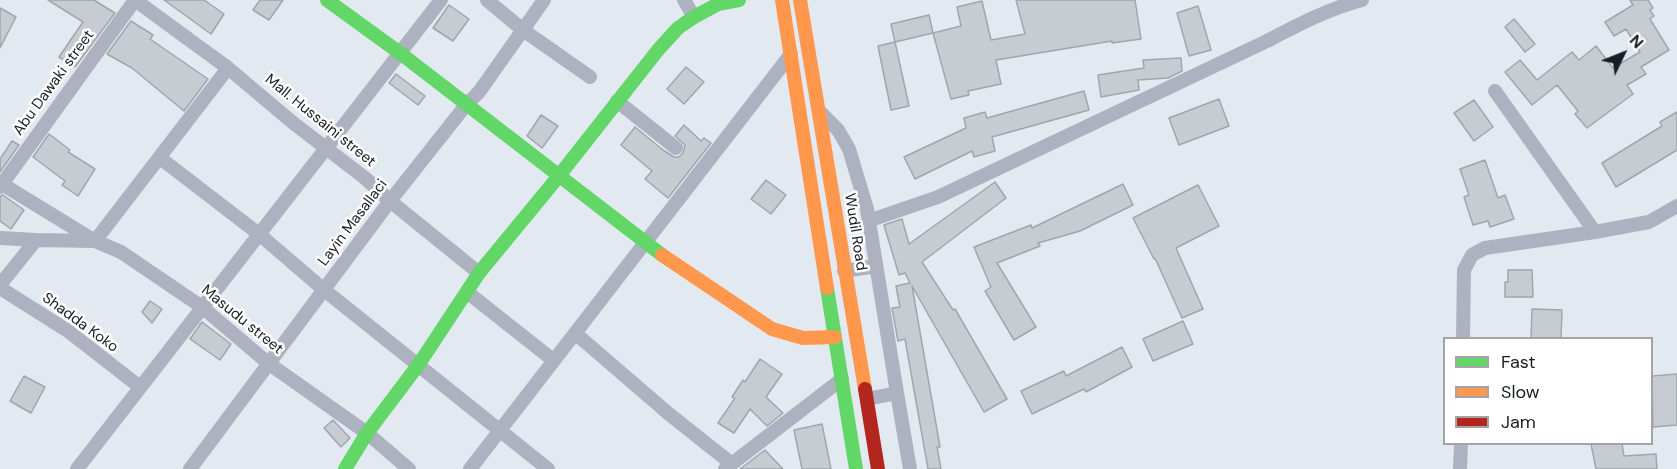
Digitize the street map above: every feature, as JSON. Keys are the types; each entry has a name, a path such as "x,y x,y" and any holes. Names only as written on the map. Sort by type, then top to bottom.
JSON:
{"street":[{"name":"Mall. Hussaini street","path":"135,0 228,68 480,273"},
{"name":"Abu Dawaki street","path":"1,185 135,0"},
{"path":"327,0 400,53 645,243 772,329 795,337 814,340 835,337"},
{"path":"77,469 441,0"},
{"path":"487,0 523,30 590,77"},
{"name":"Layin Masallaci","path":"190,469 390,201 466,105 479,92 544,0"},
{"path":"684,0 694,17"},
{"path":"345,469 367,433 419,363 480,273 658,50 678,28 694,17 718,4 739,0"},
{"path":"782,0 856,469"},
{"name":"Wudil Road","path":"800,0 878,469"},
{"path":"868,221 938,197 1267,42 1307,20 1338,6 1362,0"},
{"path":"470,469 791,54"},
{"path":"1,185 94,241 228,68"},
{"path":"1495,91 1594,232"},
{"path":"618,101 676,148"},
{"path":"819,111 838,130 849,149 868,221 910,469"},
{"path":"160,158 259,234 548,469"},
{"path":"1462,337 1464,270 1472,255 1485,248 1648,222 1677,206"},
{"name":"Masudu street","path":"0,238 94,241 121,252 202,307 268,363 367,433 409,469"},
{"path":"0,286 36,240"},
{"path":"844,271 876,266"},
{"name":"Shadda Koko","path":"0,286 68,332 140,387"},
{"path":"467,292 554,360"},
{"path":"575,333 729,466 842,379"},
{"path":"867,399 897,393"},
{"path":"1460,469 1461,445"}],"building":[{"path":"48,0 94,0 115,13 75,67 59,57 83,22"},
{"path":"164,0 204,0 224,14 211,34"},
{"path":"260,0 283,0 269,20 253,10"},
{"path":"1016,0 1135,0 1141,39 1112,43 1112,41 996,60 1001,84 968,91 969,95 951,99 933,33 961,26 957,7 982,1 991,40 1025,34"},
{"path":"1630,0 1648,0 1653,8 1650,10 1654,16 1650,19 1669,50 1641,67 1646,74 1627,85 1633,94 1587,128 1575,114 1578,111 1557,85 1532,105 1505,72 1520,60 1537,80 1572,52 1579,60 1596,46 1613,68 1640,52 1626,29 1614,36 1605,22 1633,5"},
{"path":"449,5 469,19 453,41 433,28"},
{"path":"1198,6 1211,50 1189,56 1177,13"},
{"path":"0,8 16,17 0,48"},
{"path":"929,15 933,33 895,42 891,24"},
{"path":"1514,19 1535,44 1525,52 1505,27"},
{"path":"131,21 153,35 150,39 208,79 184,111 132,68 107,54"},
{"path":"895,42 909,106 891,110 878,46"},
{"path":"1181,58 1182,71 1168,78 1138,80 1139,90 1101,97 1098,75 1144,68 1143,60"},
{"path":"686,67 704,82 684,104 667,89"},
{"path":"396,74 425,96 418,105 389,83"},
{"path":"1084,91 1089,110 992,137 995,151 974,157 972,151 915,179 904,157 966,128 964,118 985,112 987,118"},
{"path":"1219,99 1229,126 1179,145 1169,118"},
{"path":"1474,100 1493,127 1474,141 1454,113"},
{"path":"1677,112 1677,150 1616,187 1602,163 1662,126 1660,122"},
{"path":"541,115 558,126 542,148 527,136"},
{"path":"684,125 701,141 704,138 711,143 668,198 645,179 652,171 621,145 635,127 663,150 674,157 679,157 685,145 675,136"},
{"path":"49,134 70,150 68,152 95,169 78,196 62,185 65,181 33,157"},
{"path":"12,141 19,145 0,172 0,159"},
{"path":"1485,160 1498,198 1505,195 1514,219 1490,227 1488,221 1473,225 1464,197 1469,195 1460,169"},
{"path":"766,180 786,195 771,214 751,199"},
{"path":"995,182 1006,198 922,262 953,310 955,309 1007,399 984,412 912,286 940,447 937,447 941,469 928,469 905,339 898,341 892,308 900,307 896,286 910,283 905,273 899,275 884,225 902,219 909,244"},
{"path":"1123,184 1133,205 1080,231 1038,243 1040,246 997,263 1036,327 1014,340 985,291 991,287 974,247 1031,225 1032,228"},
{"path":"1198,185 1219,226 1176,248 1203,309 1182,318 1155,258 1133,218"},
{"path":"3,195 24,210 11,229 0,221 0,196"},
{"path":"1508,270 1532,270 1533,297 1505,297"},
{"path":"150,301 162,309 152,323 142,312"},
{"path":"1532,309 1562,310 1561,337 1531,337"},
{"path":"1183,321 1193,344 1153,361 1143,339"},
{"path":"202,322 231,344 220,360 190,339"},
{"path":"1122,347 1132,367 1086,392 1084,389 1032,414 1021,391 1064,371 1066,376"},
{"path":"760,359 782,374 766,397 783,413 767,426 750,409 734,433 718,423 735,398 732,397 743,380 745,382"},
{"path":"1677,374 1677,425 1653,427 1653,376"},
{"path":"24,376 45,387 31,413 10,401"},
{"path":"333,420 350,438 341,447 324,428"},
{"path":"822,424 831,469 802,469 794,430"},
{"path":"1591,445 1622,445 1624,456 1656,454 1657,469 1596,469"},
{"path":"765,450 783,469 740,469"}],"traffic: fast":[{"path":"327,0 400,53 662,255"},
{"path":"345,469 367,433 419,364 479,273 658,50 678,28 694,17 718,4 739,0"},
{"path":"827,288 856,469"}],"traffic: slow":[{"path":"782,0 827,288"},
{"path":"800,0 865,389"},
{"path":"662,255 772,329 803,338 835,337"}],"traffic: jam":[{"path":"865,389 878,469"}]}
